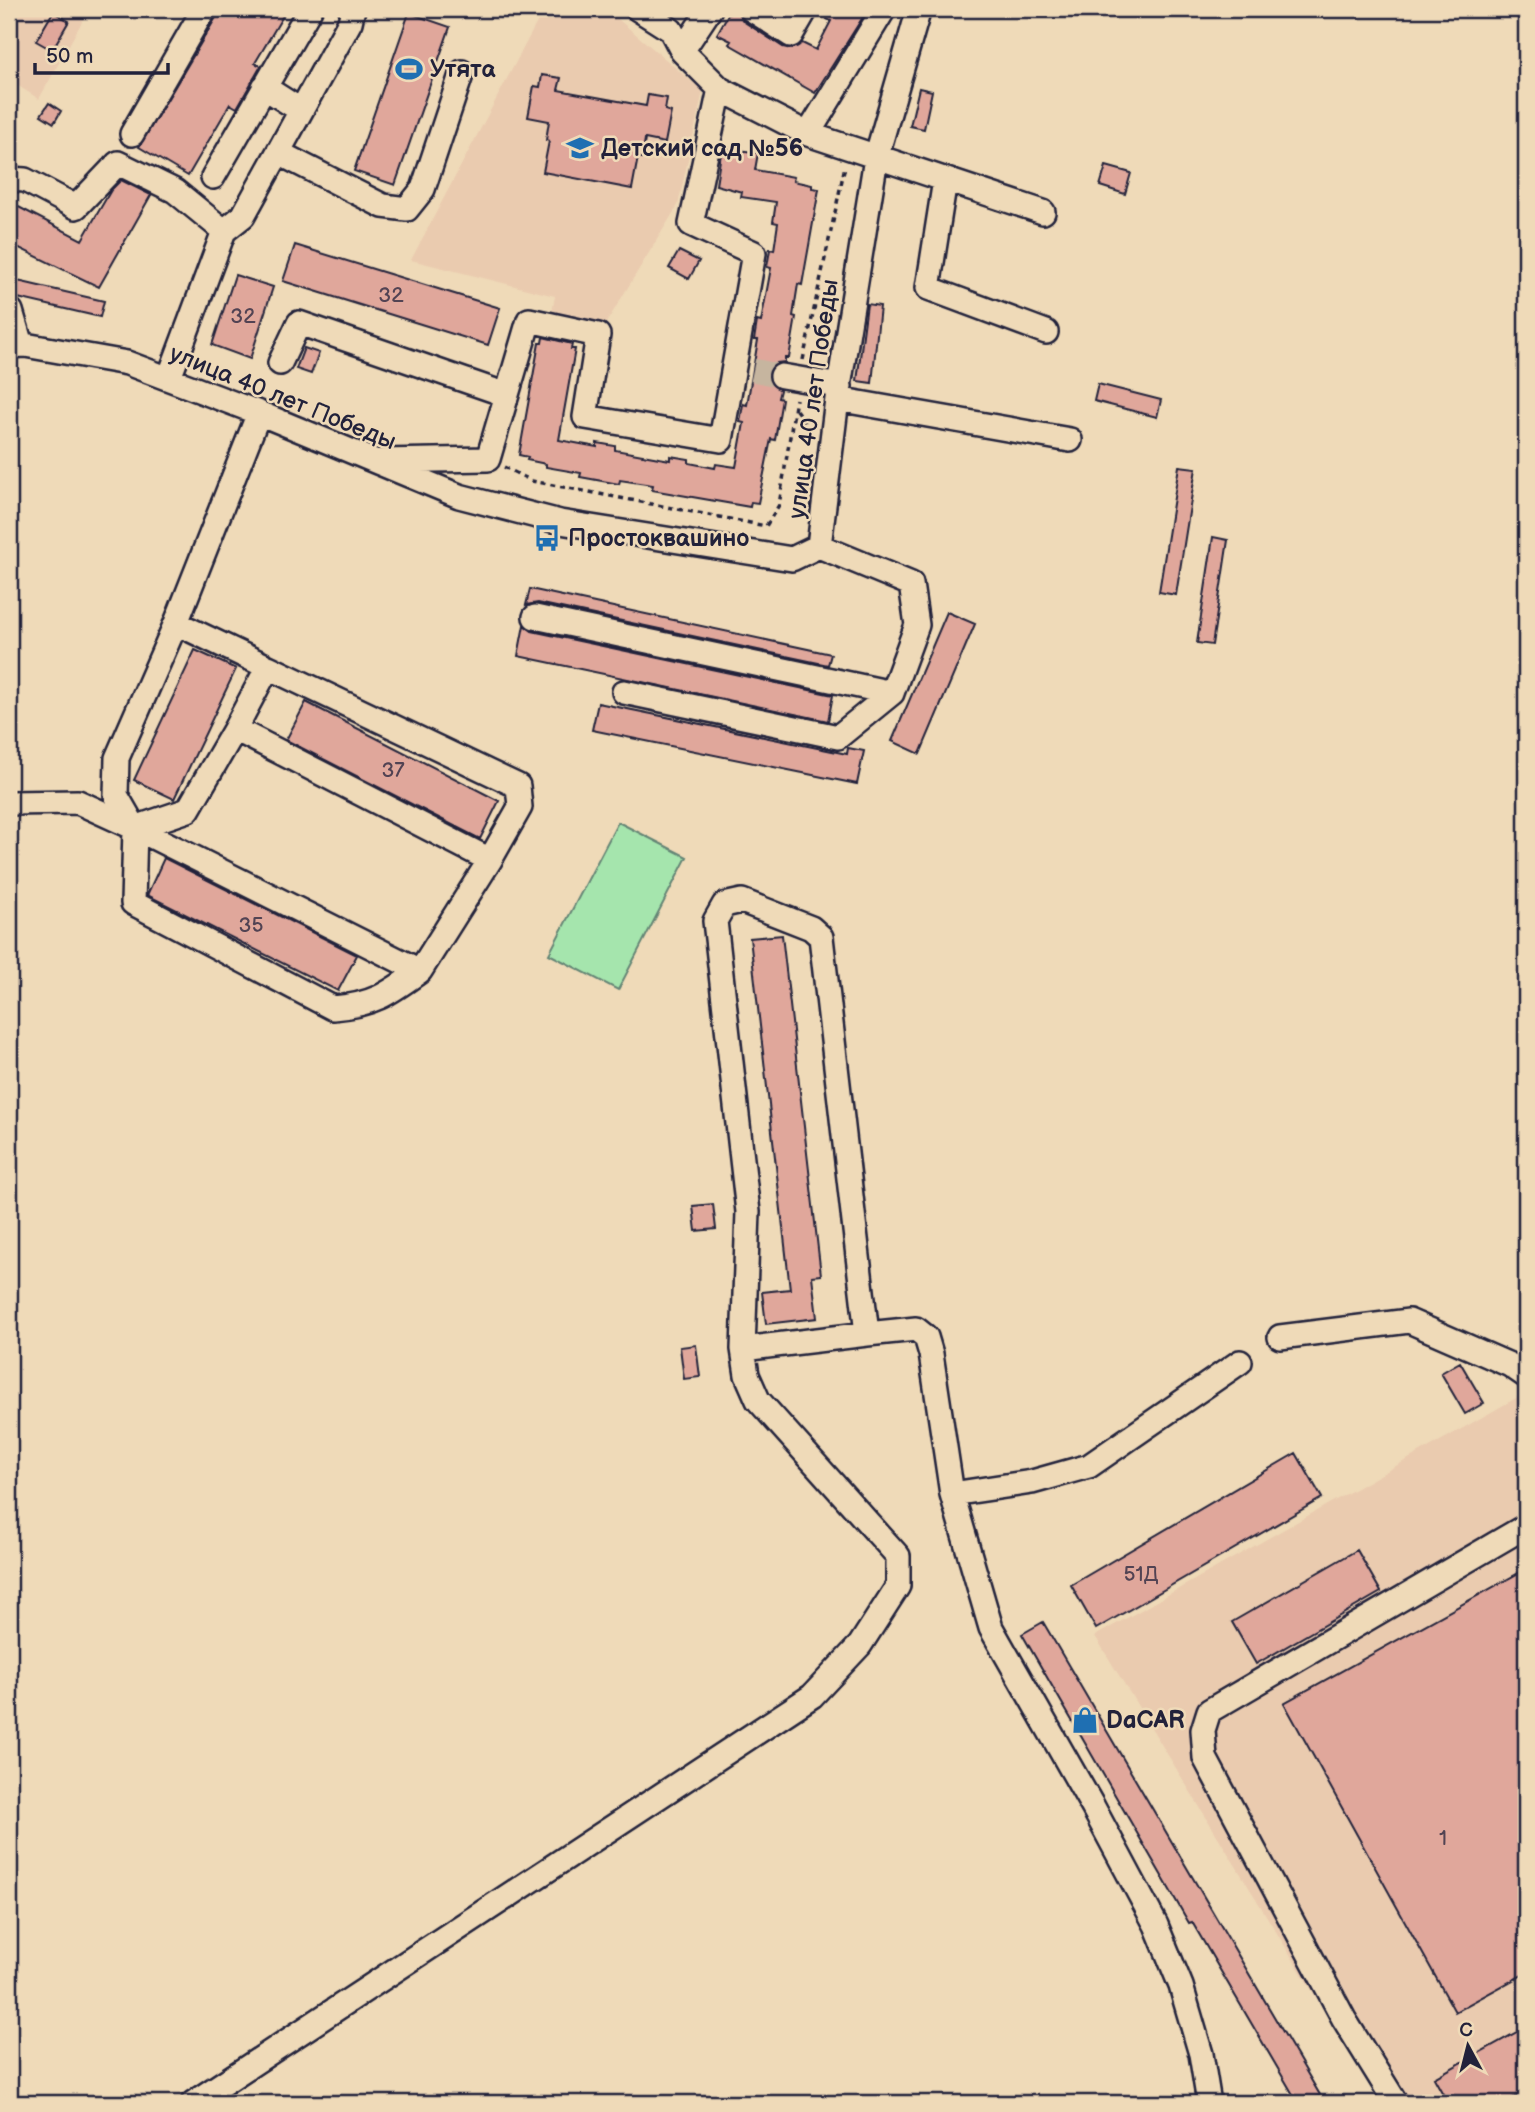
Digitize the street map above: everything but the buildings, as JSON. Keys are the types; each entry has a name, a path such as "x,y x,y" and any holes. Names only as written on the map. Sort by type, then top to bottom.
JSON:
{"street":[{"path":"132,134 204,9"},
{"path":"213,177 310,9"},
{"path":"169,378 224,231 243,216 350,22 353,9"},
{"path":"638,9 671,30 682,51 720,89 808,134 1043,212"},
{"path":"682,51 710,9"},
{"path":"751,9 791,35 806,9"},
{"path":"808,134 884,9"},
{"name":"улица 40 лет Победы","path":"15,345 127,363 259,413 459,496 560,522 792,559 819,546 839,393 876,158 919,9"},
{"path":"279,153 383,206 407,209 423,189 462,72"},
{"path":"264,86 300,110"},
{"path":"371,461 488,459 528,320 598,335 585,417 721,440 743,368 754,253 691,224 720,89"},
{"path":"9,179 25,180 76,207 118,163 176,191 224,231"},
{"path":"945,180 928,288 1046,332"},
{"path":"9,310 15,345"},
{"path":"280,363 299,323 507,395"},
{"path":"782,376 839,393 1070,440"},
{"path":"176,623 518,786 520,807 490,860 419,971 388,994 359,1006 333,1008 133,903 135,828 116,795 117,758 176,623 259,413"},
{"path":"624,692 838,737 892,693 917,625 911,584 819,546"},
{"path":"535,617 892,693"},
{"path":"135,828 188,810 268,667"},
{"path":"235,729 490,860"},
{"path":"9,803 78,802 419,971"},
{"path":"192,2103 812,1696 860,1645 898,1586 898,1556 758,1400 747,1375 743,1349 748,1212 715,921 724,905 742,901 811,928 821,937 867,1334"},
{"path":"1280,1337 1409,1321 1510,1365 1526,1376"},
{"path":"743,1349 916,1329 926,1337 931,1354 952,1494 991,1628 1093,1807 1156,1925 1181,1986 1201,2054 1209,2103"},
{"path":"952,1494 1032,1482 1089,1466 1240,1362"},
{"path":"1396,2103 1344,2019 1205,1758 1203,1730 1209,1711 1526,1526"}],"path":[{"path":"796,410 820,442"}],"shaded area":[{"path":"9,9 89,9 39,99 9,80"},
{"name":"Детский сад №56","path":"544,9 606,9 703,91 678,205 605,325 552,313 555,296 411,260"},
{"path":"1525,1393 1526,2103 1381,2103 1095,1636"}],"green space":[{"path":"618,822 687,857 618,990 549,954"}],"tunnel":[{"path":"753,370 782,376"}],"place":[{"name":"Утята","path":"409,69"},
{"name":"Детский сад №56","path":"580,148"},
{"name":"Простоквашино","path":"547,538"},
{"name":"DaCAR","path":"1085,1720"}]}
